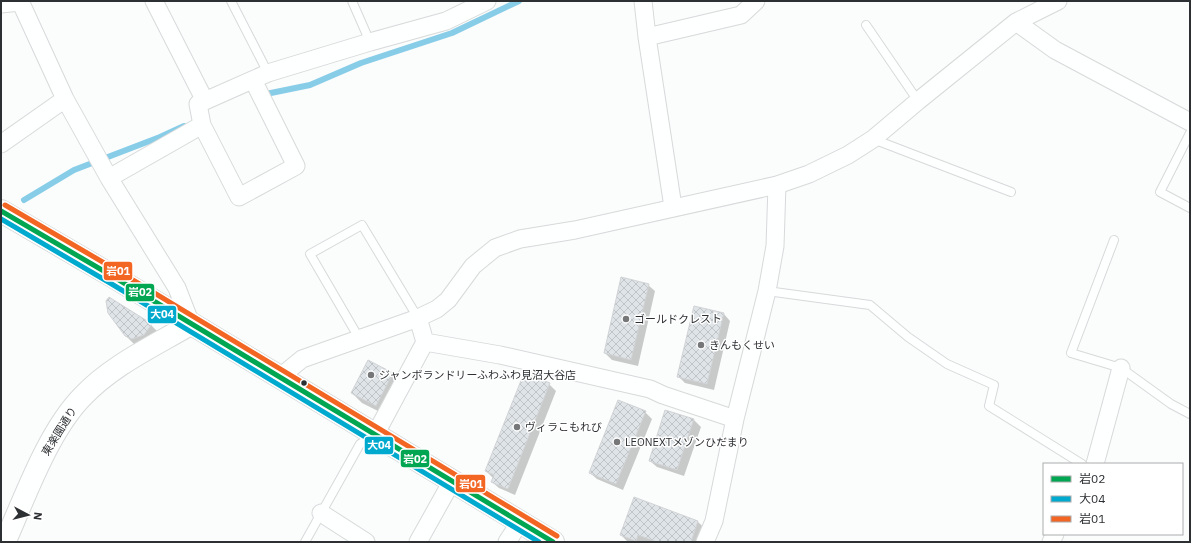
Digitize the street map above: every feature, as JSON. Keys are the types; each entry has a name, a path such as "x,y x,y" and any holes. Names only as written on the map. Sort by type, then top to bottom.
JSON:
{"main road":[{"path":"1,211 553,542"}],"street":[{"path":"1,4 20,1 65,99 102,166 177,288 191,324"},
{"path":"154,1 205,101"},
{"path":"252,80 296,166 238,197 202,125 198,104 205,101 252,80 268,73 446,21 486,1"},
{"path":"643,1 647,37 673,207"},
{"path":"647,37 741,15 756,1"},
{"path":"1016,22 1028,1"},
{"path":"280,377 302,359 418,318 437,309 448,300 473,266 495,248 520,239 575,230 777,185 809,174 842,158 873,139 1016,22 1058,1"},
{"path":"1016,22 1054,50 1190,122"},
{"path":"1,144 65,99"},
{"path":"102,166 202,125"},
{"path":"705,542 714,521 734,419 767,291 776,246 777,185"},
{"path":"375,435 425,342 418,318"},
{"name":"東楽園通り","path":"5,542 42,458 62,422 81,397 101,379 126,362 191,324"},
{"path":"425,342 500,355 650,389 662,395 734,419"},
{"path":"1095,463 1121,368"},
{"path":"418,542 452,481"},
{"path":"321,513 366,542"},
{"path":"507,542 520,522"}],"lane":[{"path":"231,1 268,73"},
{"path":"352,1 370,42"},
{"path":"866,25 918,101"},
{"path":"1190,134 1160,192 1190,208"},
{"path":"873,139 1011,192"},
{"path":"359,338 310,254 362,225 418,318"},
{"path":"1114,240 1071,353 1121,368 1171,404 1190,414"},
{"path":"767,291 870,305 908,337 947,364 994,385 989,406 1080,463"},
{"path":"305,542 360,444 375,435"}],"building":[{"name":"ゴールドクレスト","path":"621,277 649,284 631,360 604,353"},
{"path":"109,297 152,324 144,335 132,339 125,336 108,313 106,301"},
{"name":"きんもくせい","path":"694,306 724,313 707,384 677,377"},
{"path":"368,360 393,373 376,406 351,393"},
{"name":"ヴィラこもれび","path":"524,373 550,383 508,489 491,482 494,475 485,471"},
{"name":"LEONEXTメゾンひだまり","path":"618,400 646,411 616,484 589,473"},
{"path":"665,410 694,419 677,470 649,461"},
{"path":"634,497 698,521 691,542 657,542 638,535 636,541 620,535"}],"waterway":[{"path":"266,94 310,85 361,63 452,33 519,1"},
{"path":"24,200 74,170 160,137 184,126"}],"transit line":[{"name":"岩01","path":"5,205 118,271 557,536"},
{"name":"岩02","path":"1,211 114,277 553,542"},
{"name":"大04","path":"1,219 110,283 539,542"}],"place":[{"name":"ゴールドクレスト","path":"626,319"},
{"name":"きんもくせい","path":"701,345"},
{"name":"ジャンボランドリーふわふわ見沼大谷店","path":"371,375"},
{"name":"ヴィラこもれび","path":"517,427"},
{"name":"LEONEXTメゾンひだまり","path":"617,442"}]}
